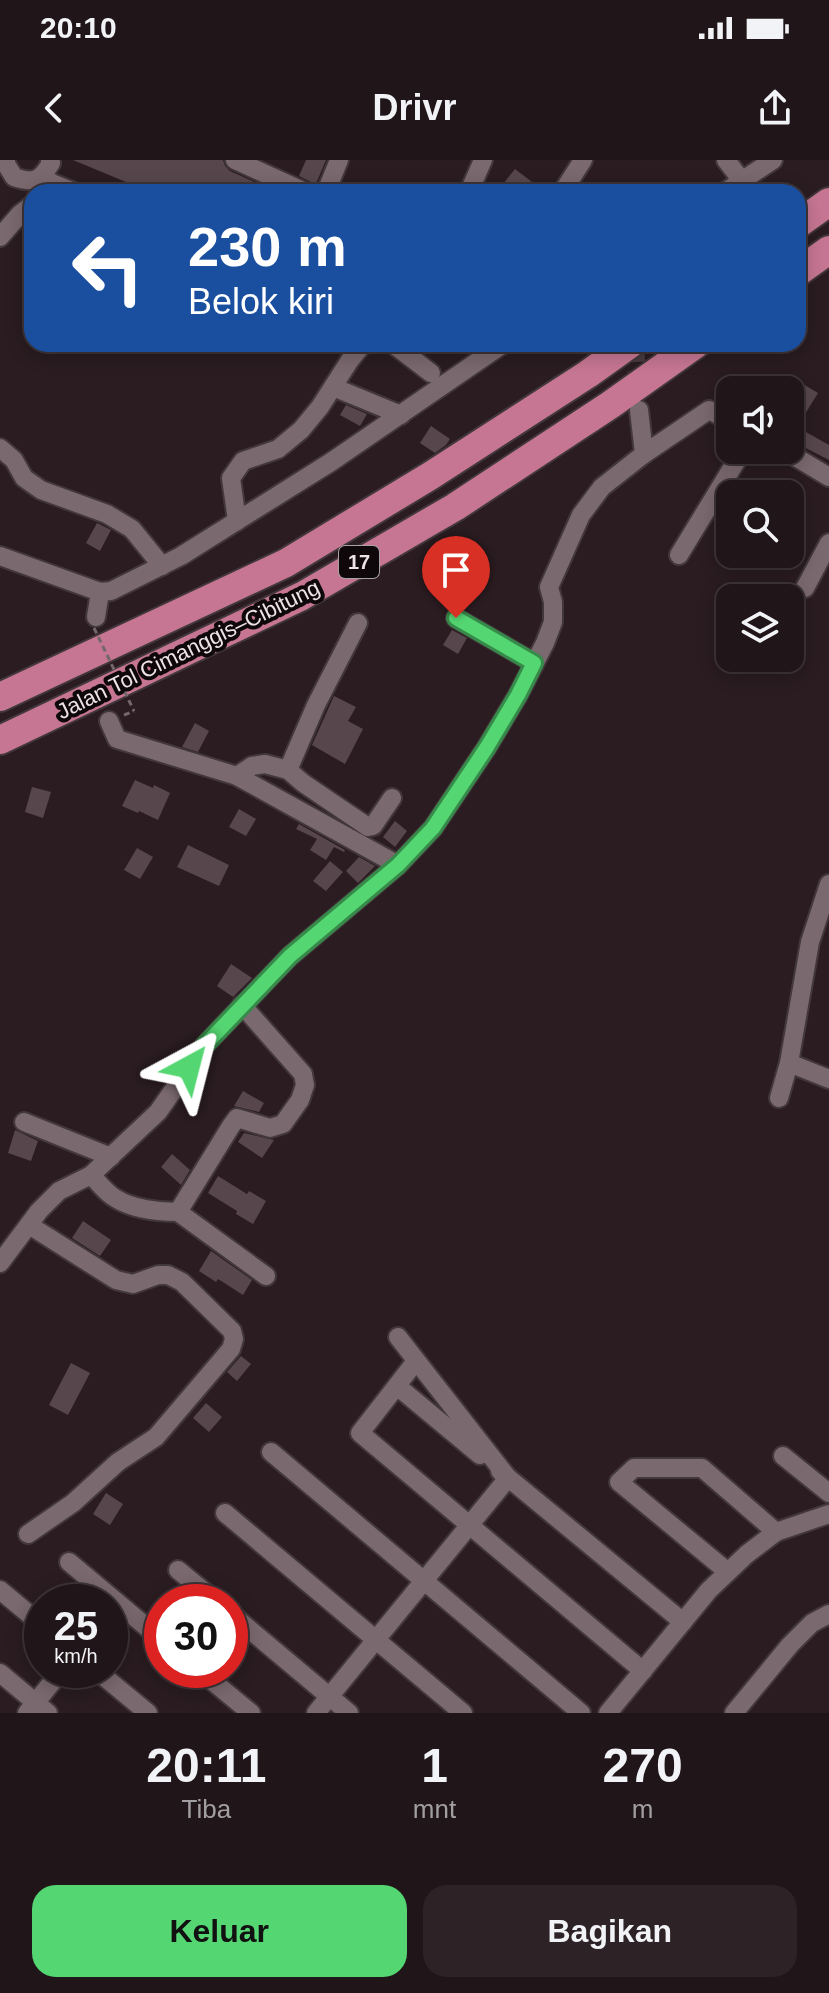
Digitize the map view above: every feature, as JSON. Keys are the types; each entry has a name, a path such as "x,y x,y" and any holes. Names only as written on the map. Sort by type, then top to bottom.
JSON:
{"highway":[{"path":"806,218 829,202"},
{"path":"806,266 829,250"},
{"name":"Jalan Tol Cimanggis–Cibitung","path":"0,697 286,563 443,467 619,352"},
{"name":"Jalan Tol Cimanggis–Cibitung","path":"0,740 302,596 455,507 685,352"}],"street":[{"path":"235,160 261,165 292,184"},
{"path":"329,184 339,160"},
{"path":"472,184 483,160"},
{"path":"568,184 583,160"},
{"path":"726,160 742,181"},
{"path":"737,184 773,160"},
{"path":"0,191 10,169 29,182 47,178"},
{"path":"0,236 24,211"},
{"path":"237,521 231,478 243,461 278,449 301,430 356,352"},
{"path":"403,352 431,373"},
{"path":"0,556 100,592 111,591 162,566 331,462 492,352"},
{"path":"333,387 401,415"},
{"path":"639,410 644,454"},
{"path":"0,1263 39,1211 59,1191 91,1175 158,1112 205,1045 290,956 398,865 433,828 487,747 534,663 553,622 549,587 581,515 602,487 644,454 709,410 716,414"},
{"path":"0,448 14,460 24,478 41,490 107,514 132,529 162,566"},
{"path":"804,462 829,477"},
{"path":"679,555 734,464"},
{"path":"805,588 829,543"},
{"path":"95,622 100,592"},
{"path":"456,618 534,663"},
{"path":"288,770 316,705 358,623"},
{"path":"109,721 117,739 237,776 398,865"},
{"path":"237,776 252,766 265,764 288,770 368,827 373,826 392,798"},
{"path":"779,1098 821,934 829,884"},
{"path":"178,1212 237,1118 270,1128 283,1124 300,1100 305,1085 303,1074 242,1005"},
{"path":"789,1063 829,1079"},
{"path":"24,1122 111,1157"},
{"path":"91,1175 114,1198 132,1205 178,1212 266,1276"},
{"path":"28,1534 73,1503 118,1462 156,1437 231,1349 234,1339 232,1331 182,1282 168,1275 158,1275 133,1284 116,1280 29,1225"},
{"path":"398,1337 508,1478"},
{"path":"416,1361 360,1433 643,1671"},
{"path":"397,1386 683,1622"},
{"path":"271,1452 581,1713"},
{"path":"783,1456 829,1493"},
{"path":"728,1572 619,1482 634,1468 702,1468 776,1532"},
{"path":"316,1713 508,1478"},
{"path":"225,1513 463,1713"},
{"path":"608,1713 709,1590 747,1554 776,1532 829,1514"},
{"path":"69,1562 91,1584"},
{"path":"178,1570 195,1584"},
{"path":"0,1590 24,1610"},
{"path":"734,1713 790,1645 812,1623 829,1614"},
{"path":"248,1628 349,1713"},
{"path":"0,1673 37,1709 50,1688"},
{"path":"118,1688 148,1713"},
{"path":"221,1688 251,1713"}],"path":[{"path":"95,622 134,711"}],"building":[{"path":"73,160 223,160 230,171 258,184 131,184"},
{"path":"306,160 326,160 316,184 299,176"},
{"path":"515,169 535,184 503,184"},
{"path":"804,385 818,393 804,416"},
{"path":"346,405 367,414 360,426 340,415"},
{"path":"431,426 450,439 435,453 420,443"},
{"path":"804,431 829,445 829,460 804,447"},
{"path":"97,523 111,530 100,551 86,543"},
{"path":"452,630 467,638 458,654 443,645"},
{"path":"334,696 356,707 348,721 363,729 345,764 312,745"},
{"path":"195,723 209,731 198,752 182,747"},
{"path":"135,780 170,793 158,820 122,806"},
{"path":"32,787 51,792 43,818 25,812"},
{"path":"239,809 256,819 246,836 229,827"},
{"path":"395,821 407,831 395,847 383,837"},
{"path":"299,824 344,852 334,847 326,860 310,850 317,839 296,829"},
{"path":"188,845 229,865 219,886 177,867"},
{"path":"137,848 153,857 140,879 124,870"},
{"path":"359,857 375,866 358,883 346,871"},
{"path":"330,861 343,872 326,891 313,881"},
{"path":"231,964 252,978 233,997 217,986"},
{"path":"243,1091 264,1103 259,1112 234,1106"},
{"path":"15,1130 38,1141 31,1161 8,1153"},
{"path":"244,1133 274,1140 262,1158 238,1142"},
{"path":"172,1154 190,1170 181,1185 161,1167"},
{"path":"218,1176 247,1194 249,1191 266,1201 253,1224 208,1193"},
{"path":"83,1221 111,1240 100,1256 72,1238"},
{"path":"211,1251 252,1280 243,1295 199,1271"},
{"path":"241,1356 251,1364 237,1381 227,1372"},
{"path":"71,1363 90,1373 68,1415 49,1405"},
{"path":"206,1403 222,1417 209,1432 193,1418"},
{"path":"106,1493 123,1504 110,1525 93,1514"}],"tunnel":[{"path":"635,352 638,393"}],"route":[{"path":"189,1067 205,1045 290,956 398,865 433,828 518,695 534,663 456,618"}]}
